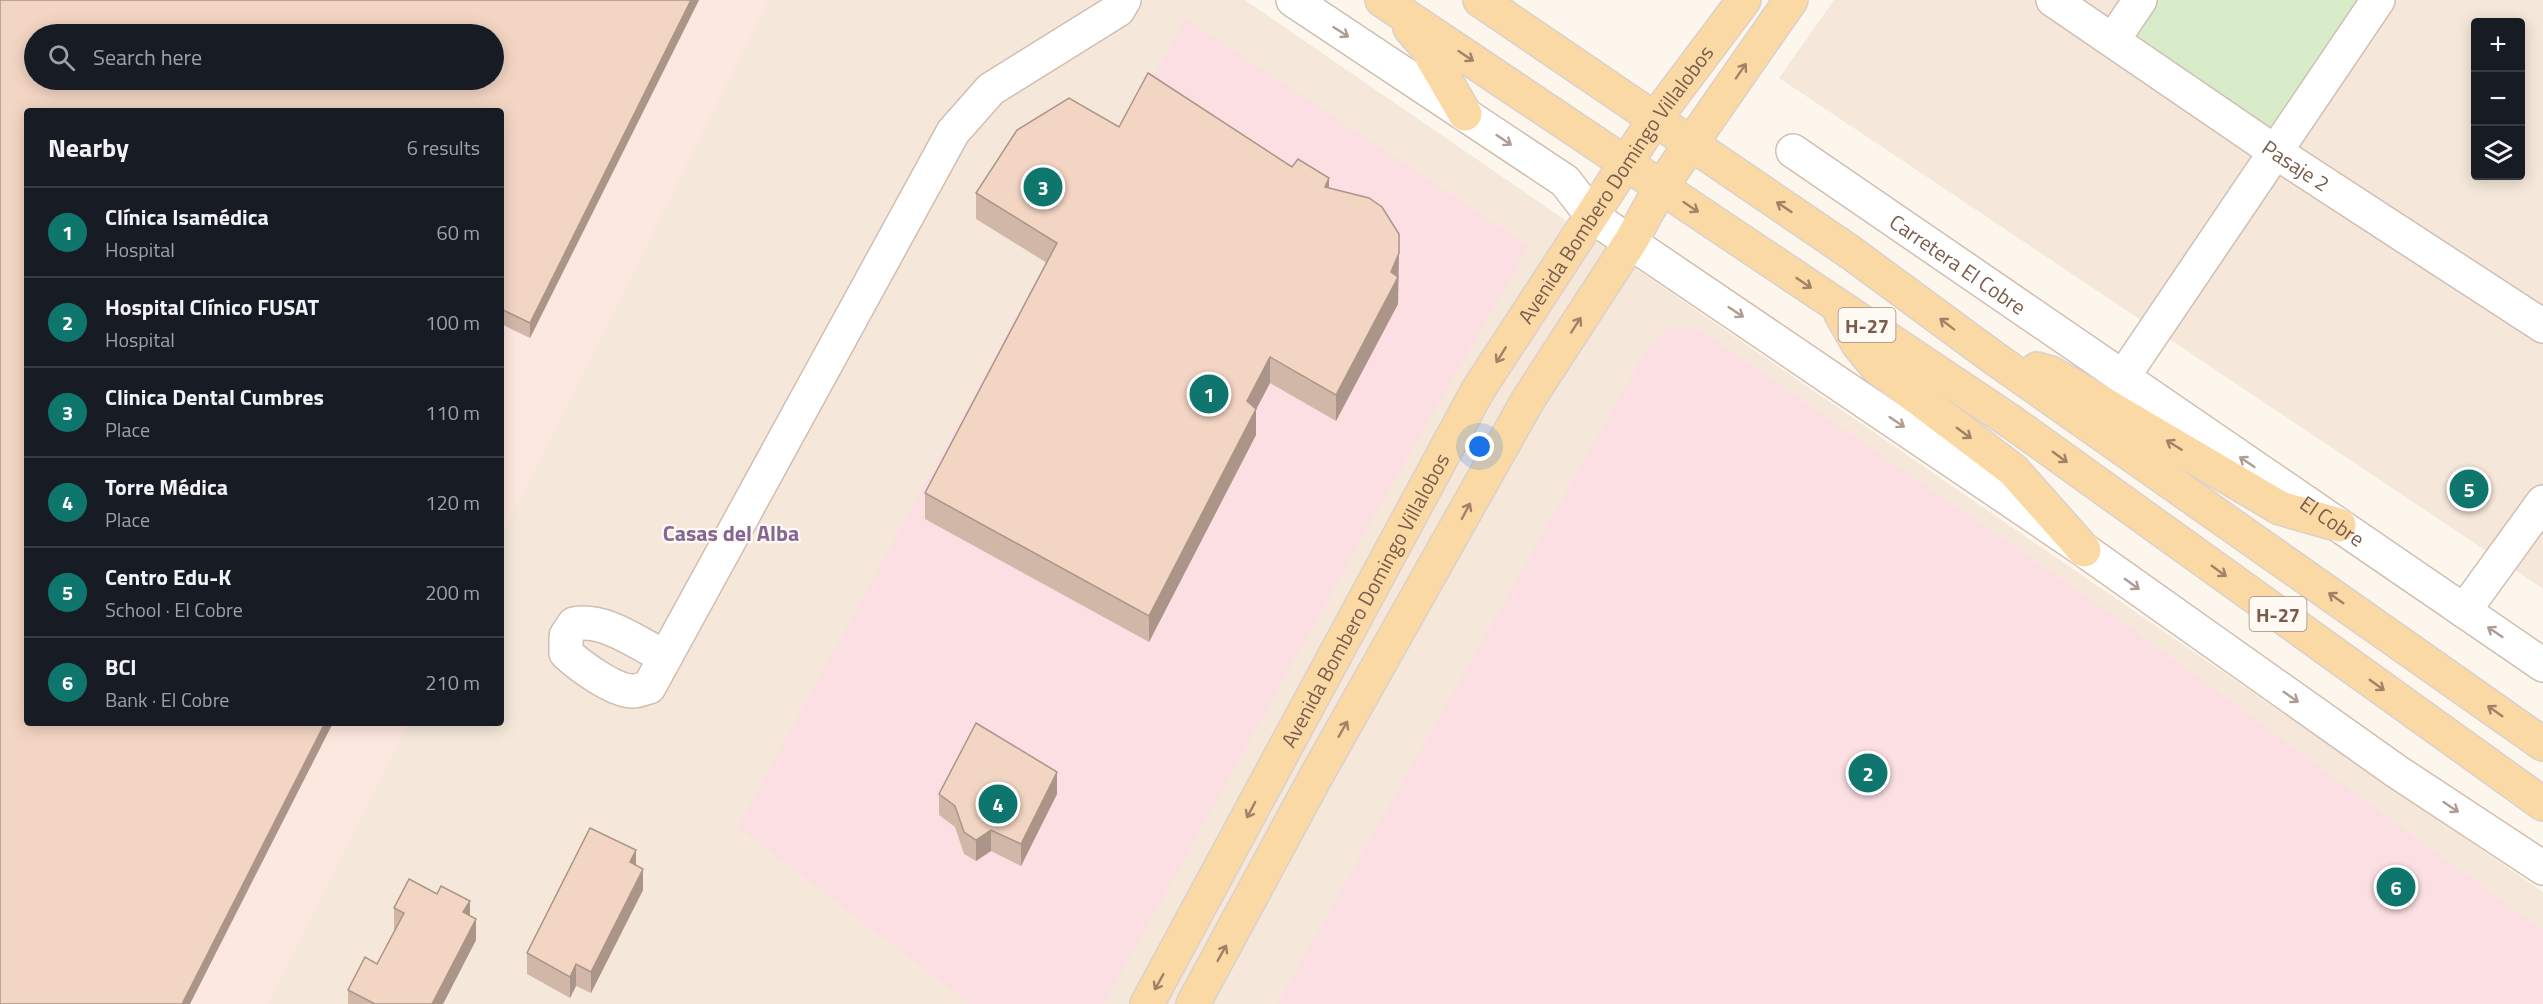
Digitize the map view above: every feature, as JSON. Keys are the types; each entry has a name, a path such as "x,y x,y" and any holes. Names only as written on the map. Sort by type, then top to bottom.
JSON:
{"main road":[{"name":"H-27","path":"1480,0 1850,252 1994,358 2543,744"},
{"path":"1518,0 1572,61"},
{"name":"Avenida Bombero Domingo Villalobos","path":"1147,1004 1478,390 1593,217 1625,162 1744,0"},
{"name":"Avenida Bombero Domingo Villalobos","path":"1193,1004 1314,780 1439,562 1505,438 1631,241 1661,187 1791,0"},
{"path":"1383,1 1425,45 1465,114"},
{"name":"H-27","path":"1383,1 2013,423 2543,804"},
{"path":"1836,304 1858,344 1877,367 2013,470 2084,550"},
{"path":"1994,358 2052,373 2280,508 2339,525"},
{"path":"1280,759 1314,780"}],"street":[{"path":"664,657 953,132 991,89 1118,10 1124,0"},
{"path":"1293,0 1565,181 1593,217 2084,550 2396,771 2543,868"},
{"name":"Pasaje 2","path":"2053,0 2274,151 2543,326"},
{"path":"2113,40 2140,0"},
{"path":"2123,377 2378,0"},
{"name":"Carretera El Cobre","path":"1793,151 2123,377"},
{"name":"El Cobre","path":"2123,377 2543,665"},
{"path":"2464,611 2543,502"}],"shaded area":[{"path":"0,0 1245,0 2543,892 2543,1004 0,1004"},
{"path":"0,0 769,0 504,531 504,108 24,108 24,726 407,726 268,1004 0,1004"},
{"path":"1834,0 2543,0 2543,589 1779,78"},
{"path":"1186,19 1529,246 1370,523 1104,1004 970,1004 738,827 1046,262"},
{"path":"1667,328 1697,328 2113,615 2543,931 2543,1004 1277,1004 1647,349"}],"green space":[{"path":"2146,0 2371,0 2278,135 2125,30"}],"building":[{"path":"0,0 691,0 530,323 504,310 504,108 24,108 24,726 323,726 182,1004 0,1004"},
{"path":"1148,73 1292,167 1298,159 1329,178 1325,187 1369,198 1382,207 1399,234 1399,253 1391,272 1398,277 1336,395 1270,357 1247,401 1256,409 1149,616 925,493 1057,243 976,193 1017,130 1069,98 1119,127"},
{"path":"976,723 1057,772 1021,844 991,830 976,840 964,832 955,806 939,794"},
{"path":"590,828 636,850 630,862 643,869 591,972 576,964 570,977 527,953"},
{"path":"409,879 437,894 441,886 470,901 463,912 476,919 432,1004 375,1004 348,990 365,957 377,964 404,913 394,908"}],"place":[{"name":"Clinica Dental Cumbres","path":"1043,187"},
{"name":"Clínica Isamédica","path":"1209,394"},
{"name":"Centro Edu-K","path":"2469,489"},
{"name":"Hospital Clínico FUSAT","path":"1868,773"},
{"name":"Torre Médica","path":"998,804"},
{"name":"BCI","path":"2396,887"}],"district":[{"name":"Casas del Alba","path":"731,533"}]}
